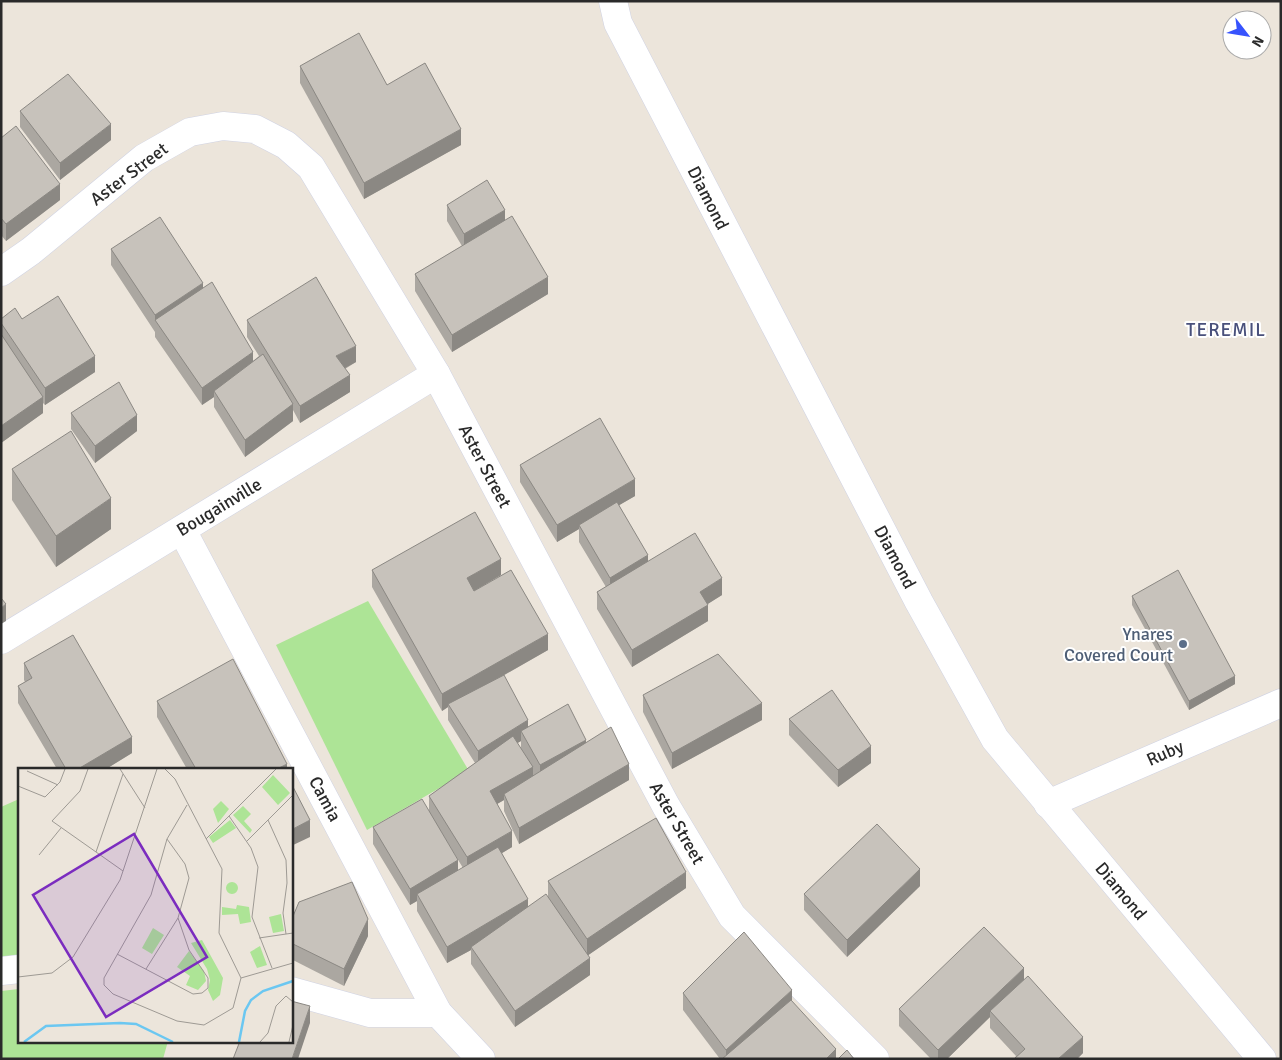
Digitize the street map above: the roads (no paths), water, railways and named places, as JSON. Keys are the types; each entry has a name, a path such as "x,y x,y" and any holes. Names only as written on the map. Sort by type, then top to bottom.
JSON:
{"street":[{"name":"Diamond","path":"613,1 618,23 919,602 995,739 1262,1059"},
{"name":"Aster Street","path":"1,272 31,251 144,158 190,132 222,126 255,129 286,145 311,167 436,374 666,806 732,916 875,1059"},
{"name":"Bougainville","path":"1,640 436,374"},
{"name":"Camia","path":"182,530 438,1013 481,1059"},
{"name":"Ruby","path":"1048,804 1281,703"},
{"path":"1,971 18,969"},
{"path":"292,992 370,1013 438,1013"}],"place":[{"name":"Ynares Covered Court","path":"1183,644"}],"district":[{"name":"TEREMIL","path":"1226,329"}]}
